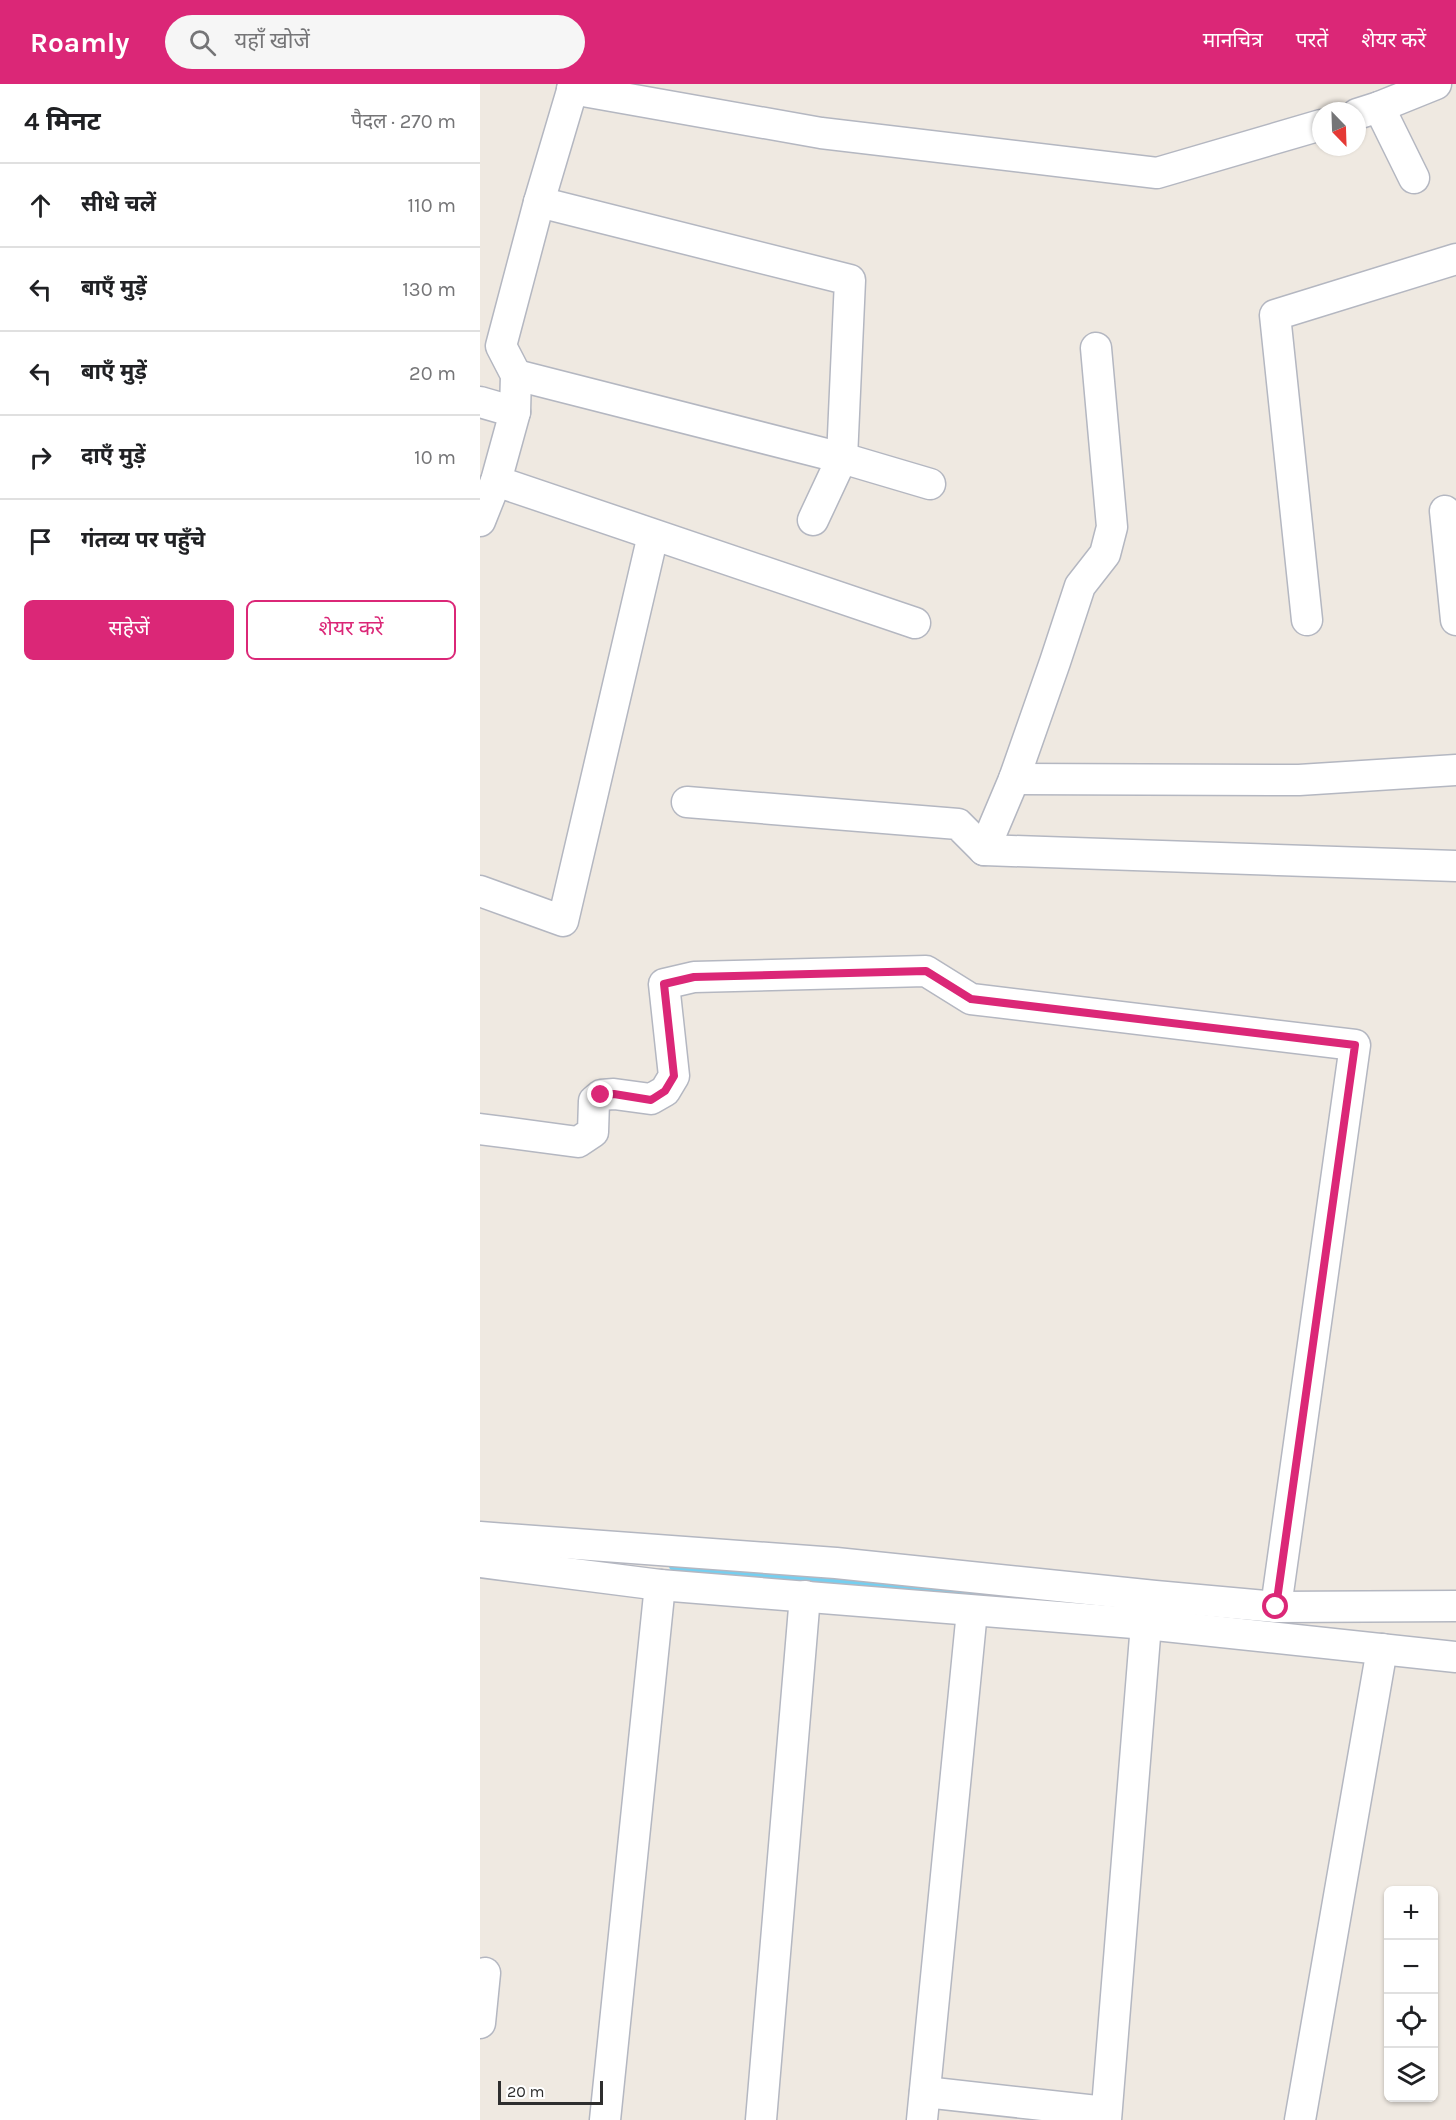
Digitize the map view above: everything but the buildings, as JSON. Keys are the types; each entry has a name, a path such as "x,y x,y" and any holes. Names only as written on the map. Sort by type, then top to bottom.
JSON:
{"street":[{"path":"1414,178 1368,111 1436,84"},
{"path":"930,484 842,458 516,375 490,344 539,202 573,86 821,133 1156,173 1312,128"},
{"path":"539,202 850,280 842,458 813,520"},
{"path":"1307,620 1275,315 1456,259"},
{"path":"984,850 1014,779 1056,662 1080,586 1106,554 1112,527 1096,348"},
{"path":"480,522 496,482 515,412 516,375"},
{"path":"480,402 515,412"},
{"path":"496,482 915,623"},
{"path":"1445,511 1456,620"},
{"path":"480,891 563,921 653,535"},
{"path":"1014,779 1299,780 1456,770"},
{"path":"687,802 958,824 984,850 1456,866"},
{"path":"480,1129 578,1142 593,1132 594,1101 601,1095 614,1094 651,1100 665,1091 674,1076 664,984 694,977 926,971 971,999 1355,1045 1276,1607"},
{"path":"480,1537 836,1563 1276,1607 1456,1606"},
{"path":"480,1563 660,1585 1146,1624 1456,1657"},
{"path":"605,2120 660,1585"},
{"path":"761,2120 806,1596"},
{"path":"972,1611 923,2106 1106,2116 1146,1624"},
{"path":"1300,2120 1382,1649"},
{"path":"480,2024 485,1973"}],"waterway":[{"path":"674,1566 987,1596"}],"route":[{"path":"601,1095 614,1094 651,1100 665,1091 674,1076 664,984 694,977 926,971 971,999 1355,1045 1276,1607"}]}
